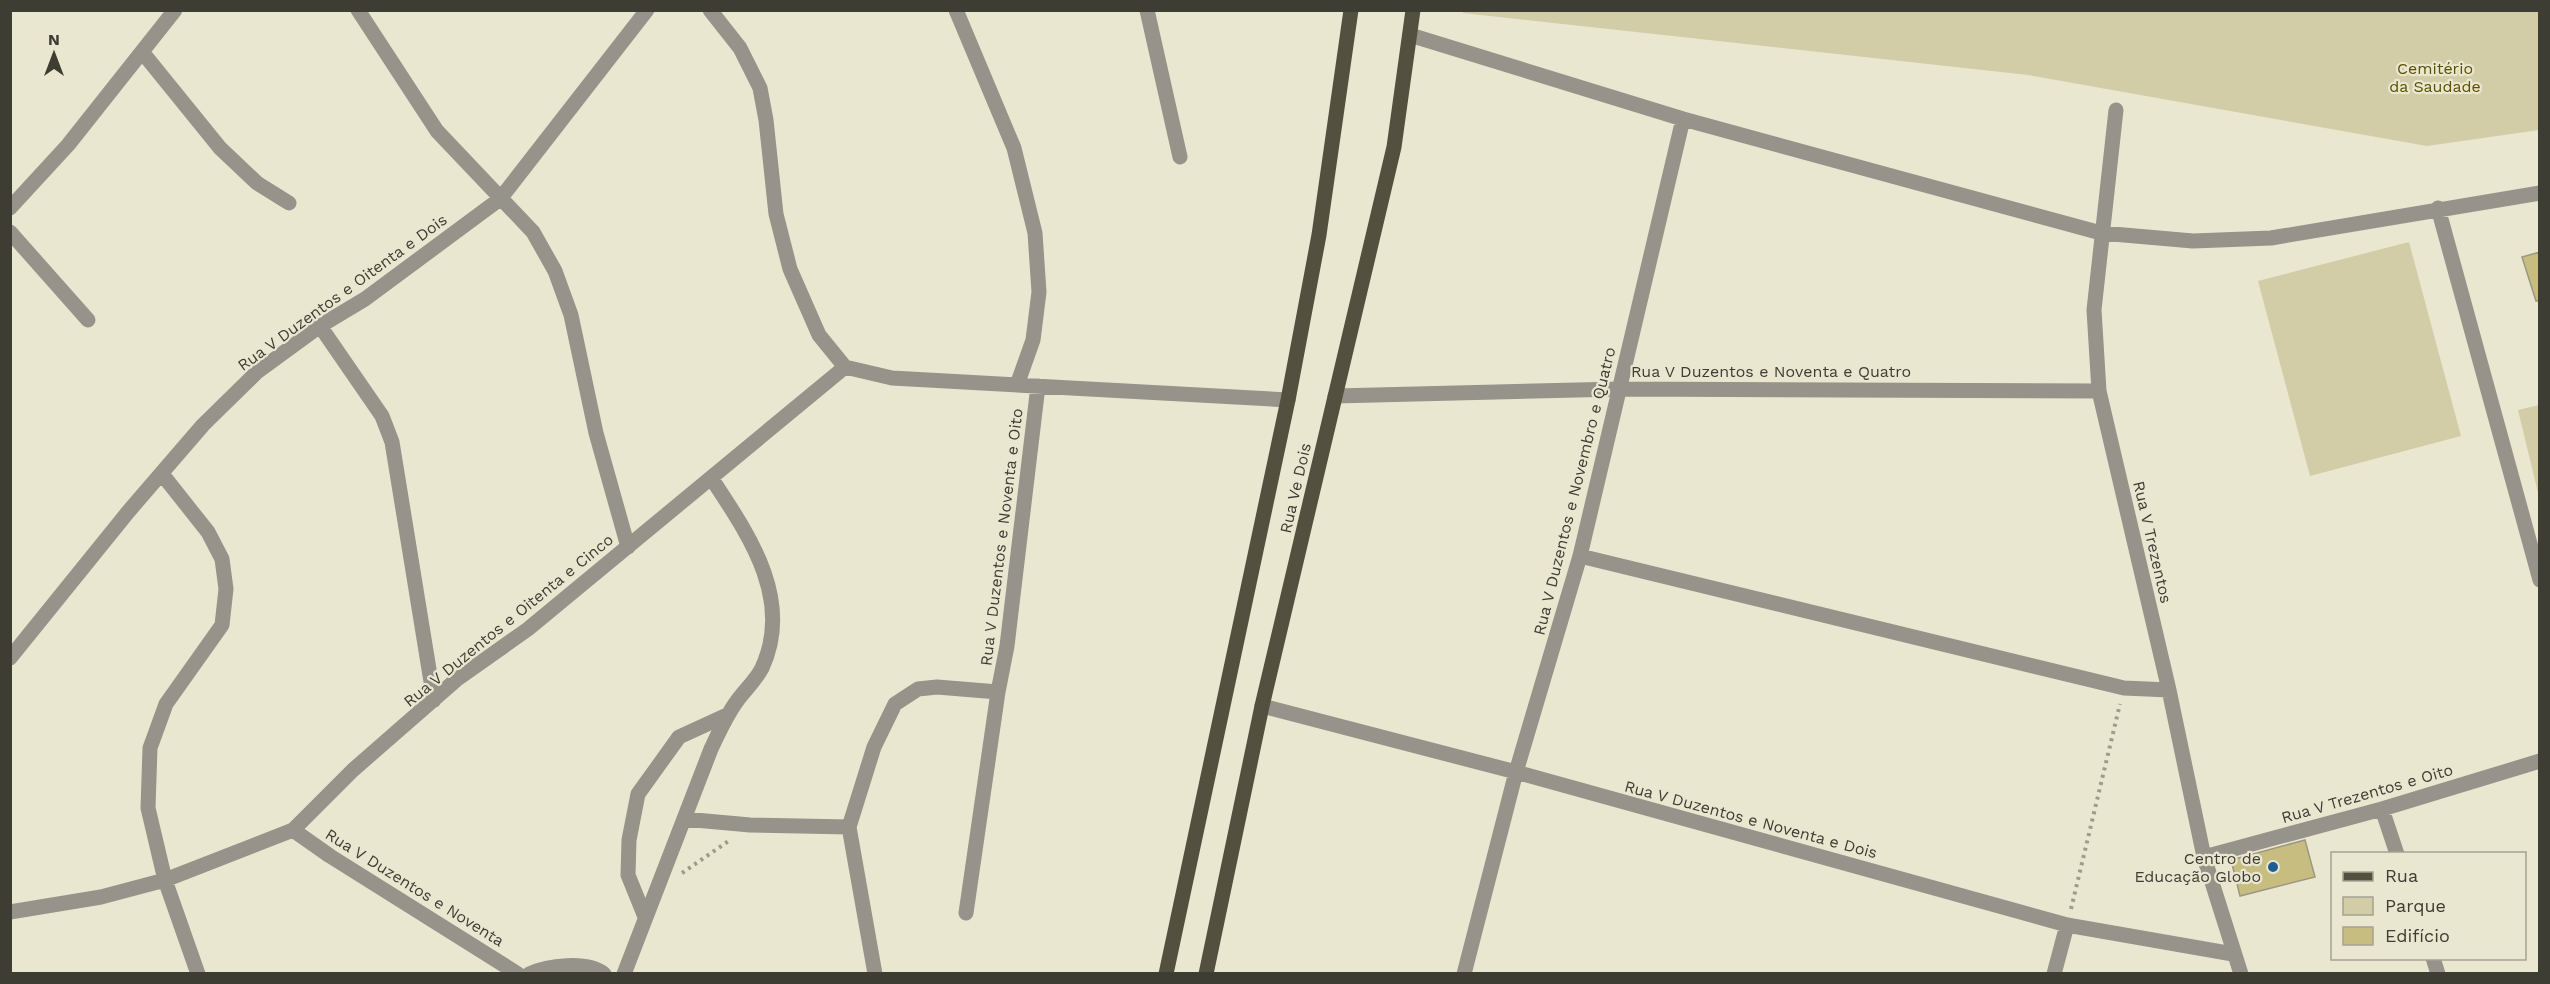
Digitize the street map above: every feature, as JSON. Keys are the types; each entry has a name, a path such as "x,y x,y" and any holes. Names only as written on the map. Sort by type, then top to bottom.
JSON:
{"main road":[{"name":"Rua Ve Dois","path":"1166,974 1288,400 1319,235 1351,10"},
{"name":"Rua Ve Dois","path":"1206,974 1262,706 1394,147 1413,10"}],"street":[{"path":"10,208 68,145 175,10"},
{"path":"358,10 437,131 533,232 555,272 572,315 596,433 627,547"},
{"path":"710,10 740,48 760,88 766,120 776,214 790,269 819,335 845,367 892,378 1288,400"},
{"path":"956,10 1014,148 1035,233 1039,292 1033,340 1017,385"},
{"path":"1147,10 1180,157"},
{"name":"Rua V Duzentos e Oitenta e Dois","path":"10,658 202,425 257,372 320,326 365,299 500,199 638,14"},
{"path":"1410,35 1683,119 2102,233 2193,241 2271,238 2439,208 2540,193"},
{"path":"143,53 220,148 257,183 289,203"},
{"name":"Rua V Trezentos","path":"2116,110 2094,310 2099,391 2169,690 2204,857 2241,974"},
{"name":"Rua V Duzentos e Novembro e Quatro","path":"1464,974 1516,772 1580,556 1683,119"},
{"path":"2439,208 2540,580"},
{"path":"10,232 88,320"},
{"path":"320,326 382,416 392,442 434,700"},
{"name":"Rua V Duzentos e Oitenta e Cinco","path":"10,912 101,897 165,880 293,830 353,770 456,680 528,629 845,367"},
{"name":"Rua V Duzentos e Noventa e Oito","path":"966,913 998,692 1007,646 1038,386"},
{"name":"Rua V Duzentos e Noventa e Quatro","path":"1335,396 1620,388 2099,391"},
{"path":"162,474 208,532 222,559 226,589 222,625 166,704 150,748 148,808 165,880 198,974"},
{"path":"624,974 727,716 762,669 772,636 772,596 752,541 712,479"},
{"path":"1580,556 2124,688 2169,690"},
{"name":"Rua V Duzentos e Noventa e Oito","path":"875,974 849,827 874,747 895,704 918,689 937,687 998,692"},
{"name":"Rua V Duzentos e Noventa e Dois","path":"1262,706 1516,772 2067,925 2233,954"},
{"path":"645,917 628,875 629,840 638,794 679,737 727,716"},
{"name":"Rua V Trezentos e Oito","path":"2204,857 2382,809 2540,761"},
{"path":"2382,809 2396,852"},
{"path":"684,819 750,825 849,827"},
{"name":"Rua V Duzentos e Noventa","path":"293,830 330,856 518,974"},
{"path":"2054,974 2067,925"},
{"path":"529,974 545,967 569,966 598,969 604,974"}],"path":[{"path":"2067,925 2124,688"},
{"path":"656,891 750,825"}],"green space":[{"name":"Cemitério da Saudade","path":"1463,10 2539,11 2539,130 2427,146 2028,75 1463,13"},
{"path":"2409,242 2461,436 2310,476 2258,281"},
{"path":"2539,405 2540,497 2518,410"}],"building":[{"path":"2540,252 2540,301 2536,301 2522,257"},
{"name":"Centro de Educação Globo","path":"2305,840 2315,877 2240,896 2231,860"}],"place":[{"name":"Centro de Educação Globo","path":"2273,867"}]}
